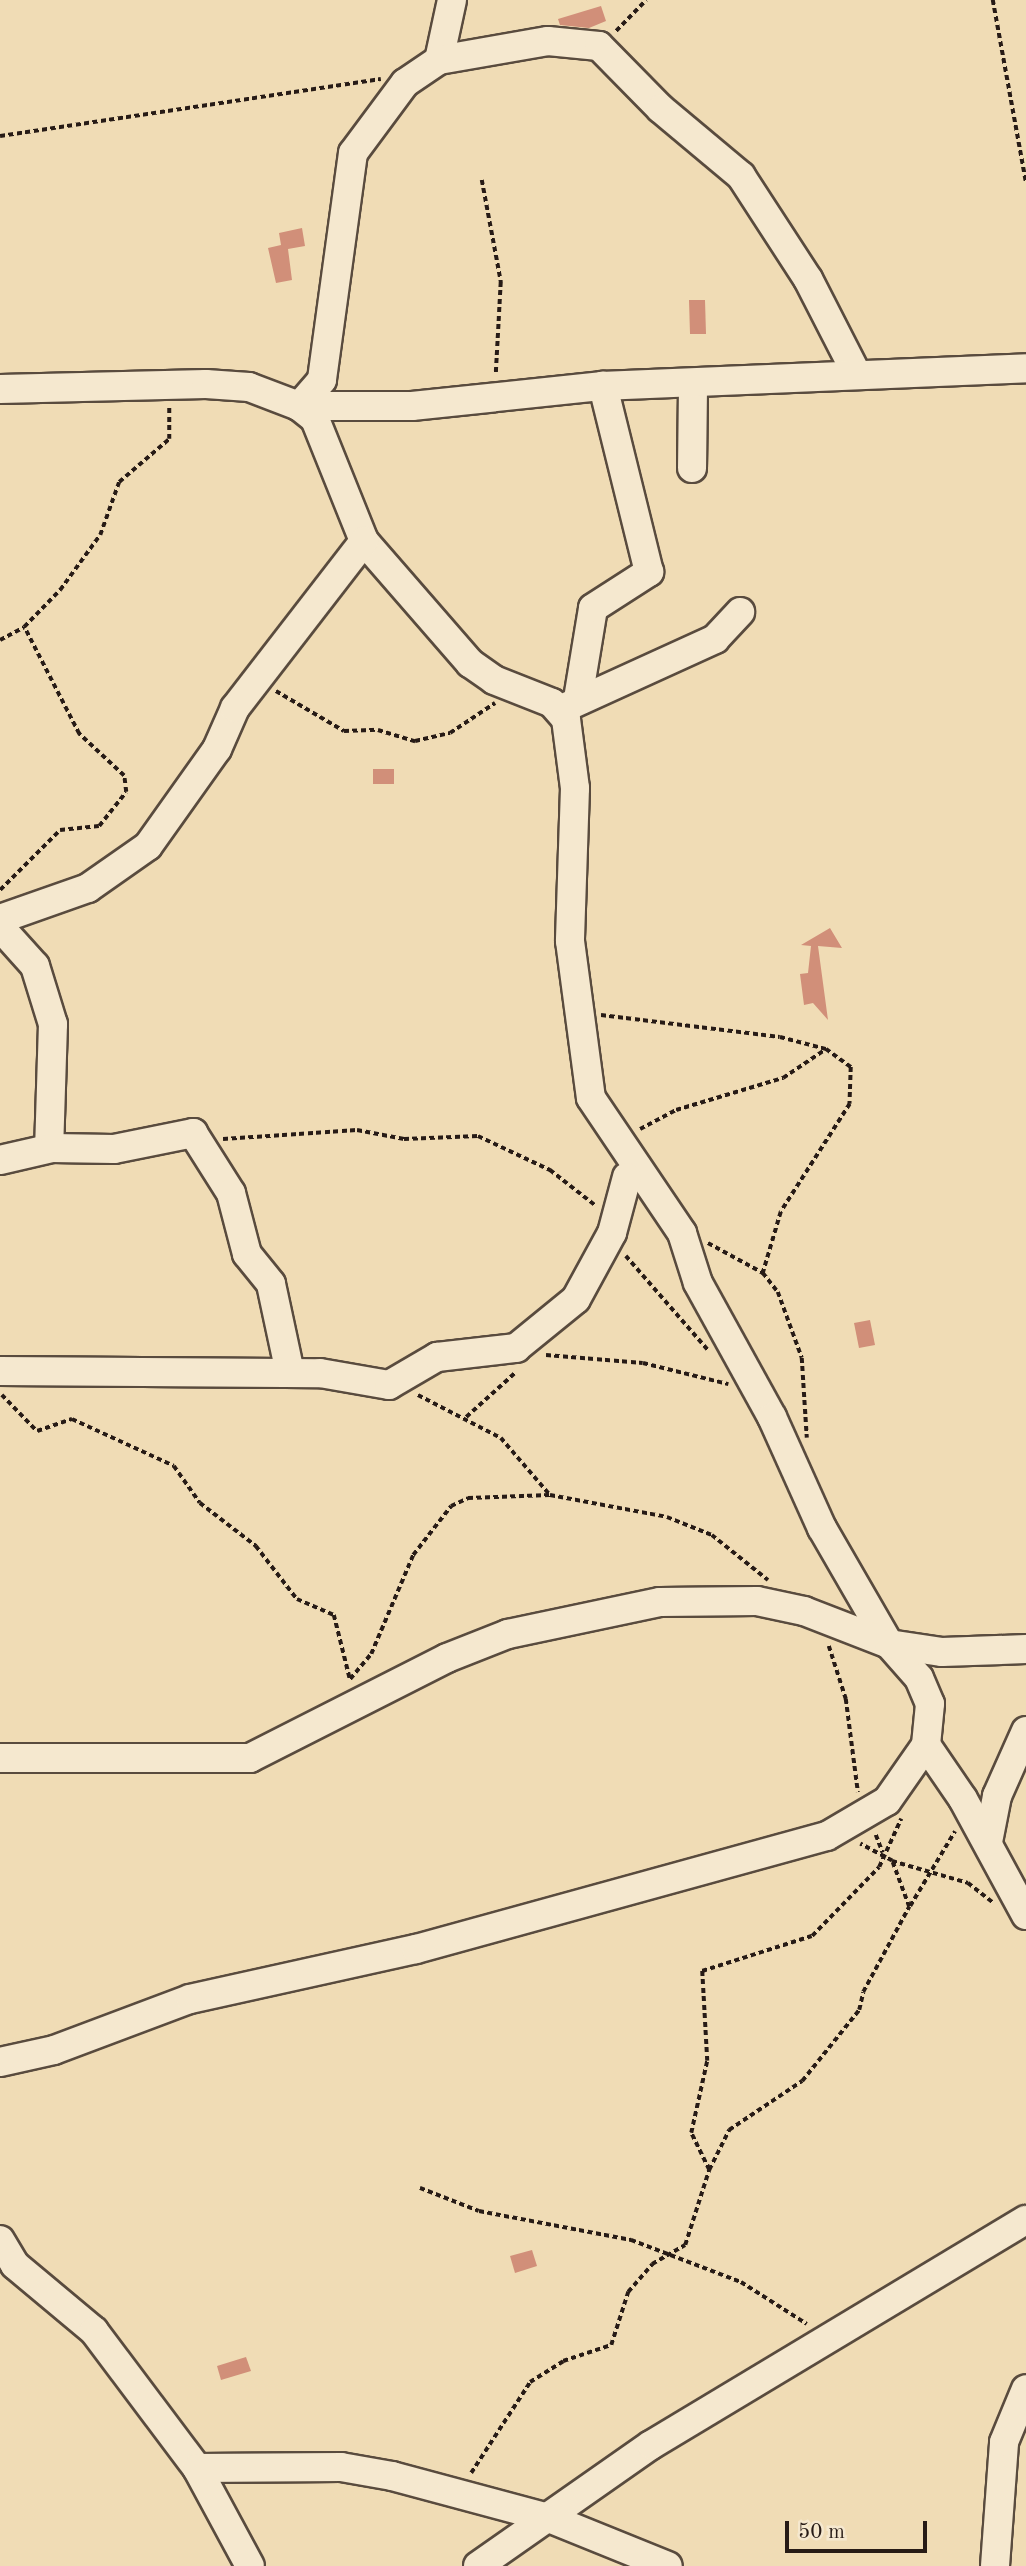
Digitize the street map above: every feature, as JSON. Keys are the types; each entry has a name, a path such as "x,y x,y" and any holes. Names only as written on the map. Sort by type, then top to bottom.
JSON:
{"street":[{"path":"439,60 452,0"},
{"path":"299,406 322,380 353,153 411,77 439,60 548,41 599,46 661,109 741,176 808,279 855,371"},
{"path":"299,406 412,406 494,394 603,386 686,384 855,371 1026,368"},
{"path":"686,384 693,388 692,468"},
{"path":"0,389 162,385 249,387 299,406 315,419 364,541 470,663 504,684 570,705 715,639 740,612"},
{"path":"0,2062 54,2050 190,1999 416,1950 856,1823 887,1801 926,1745 930,1704 919,1678 888,1644 707,1301 682,1233 599,1113 585,1079 581,1013 570,941 575,788 570,705 593,608 649,572 603,386"},
{"path":"0,919 88,887 148,846 185,800 255,683 364,541"},
{"path":"0,927 29,955 51,1013 49,1148"},
{"path":"0,1160 49,1148 114,1149 180,1133 193,1133 206,1145 231,1193 247,1254 271,1284 290,1373"},
{"path":"0,1371 342,1374 396,1385 437,1357 516,1348 537,1337 576,1299 612,1233 627,1177"},
{"path":"0,1758 237,1761 297,1738 351,1692 572,1617 660,1602 757,1601 808,1614 888,1644 968,1653 1026,1649"},
{"path":"988,1842 997,1796 1026,1731"},
{"path":"926,1745 963,1799 1026,1915"},
{"path":"478,2566 651,2445 1026,2220"},
{"path":"0,2240 15,2265 94,2331 197,2468 250,2566"},
{"path":"995,2566 1004,2442 1026,2389"},
{"path":"197,2468 341,2467 549,2518 668,2566"}],"path":[{"path":"599,46 646,0"},
{"path":"993,0 1026,182"},
{"path":"0,136 172,106 411,77"},
{"path":"482,180 503,313 494,394"},
{"path":"0,640 24,626 100,535 126,474 169,439 162,385"},
{"path":"0,890 60,830 99,826 126,792 124,776 79,733 24,626"},
{"path":"255,683 314,708 344,732 378,730 415,741 470,724 497,702 504,684"},
{"path":"581,1013 656,1018 826,1049 851,1067 855,1088 833,1138 781,1212 763,1273"},
{"path":"621,1142 677,1110 783,1078 826,1049"},
{"path":"206,1145 243,1133 290,1138 357,1130 404,1139 478,1136 561,1177 602,1213 637,1276 712,1354"},
{"path":"682,1233 763,1273 790,1319 802,1358 808,1393 806,1444"},
{"path":"542,1354 643,1363 743,1389"},
{"path":"466,1417 522,1364"},
{"path":"396,1385 466,1417 501,1438 550,1495"},
{"path":"0,1392 37,1431 72,1419 174,1466 200,1503 256,1546 292,1594 334,1615 351,1692"},
{"path":"351,1692 371,1654 413,1555 452,1506 487,1494 550,1495 696,1527 808,1614 846,1699 849,1752 866,1810 856,1823"},
{"path":"451,2495 500,2436 530,2382 563,2361 611,2345 628,2291 667,2254 685,2245 709,2170 738,2120 802,2081 859,2010 865,1987 959,1824 963,1799"},
{"path":"709,2170 691,2133 707,2061 702,1971 806,1940 887,1857 901,1819 887,1801"},
{"path":"887,1857 909,1907"},
{"path":"891,1861 968,1883 998,1904"},
{"path":"420,2188 479,2211 579,2226 667,2254 741,2282 828,2340"}],"building":[{"path":"601,6 606,21 589,28 560,25 558,19"},
{"path":"302,228 305,246 288,249 292,280 276,283 268,248 281,245 279,233"},
{"path":"689,300 705,300 706,334 690,334"},
{"path":"373,769 394,769 394,784 373,784"},
{"path":"830,928 842,948 818,946 828,1020 813,1003 804,1005 800,974 808,973 811,946 801,945"},
{"path":"870,1320 875,1345 859,1348 854,1323"},
{"path":"532,2250 537,2266 515,2273 510,2256"},
{"path":"246,2357 251,2371 221,2380 217,2366"}]}
